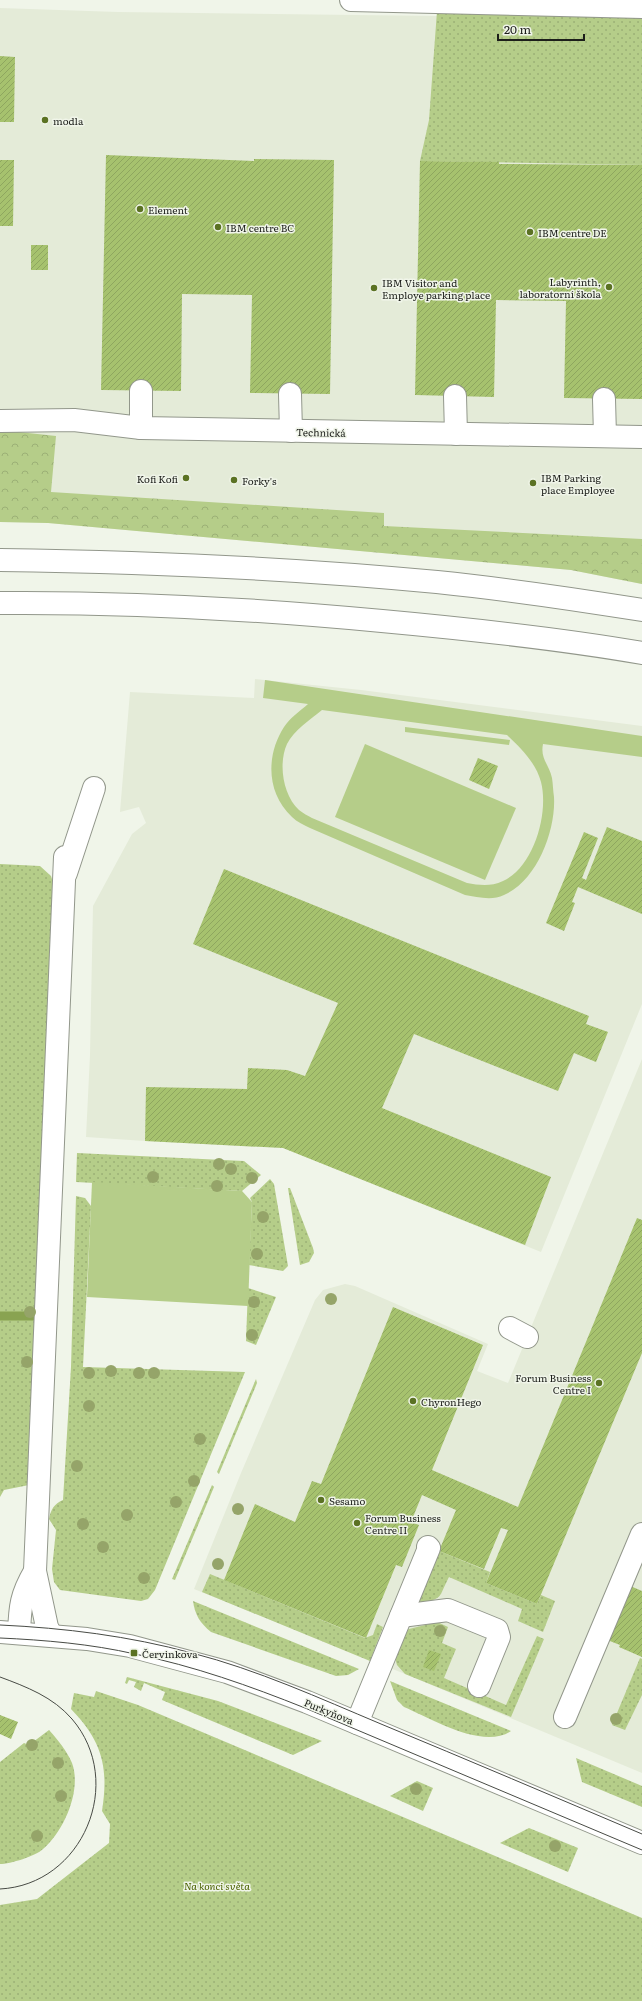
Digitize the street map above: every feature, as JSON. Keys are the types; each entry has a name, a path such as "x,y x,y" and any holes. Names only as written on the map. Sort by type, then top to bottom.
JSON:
{"main road":[{"path":"351,0 642,7"},
{"path":"141,391 141,428"},
{"path":"290,394 290,431"},
{"path":"455,396 456,434"},
{"path":"604,399 605,436"},
{"name":"Technická","path":"0,421 74,420 141,428 642,437"},
{"path":"0,560 93,561 349,575 500,590 642,610"},
{"path":"0,603 175,608 308,614 478,630 642,653"},
{"path":"64,880 94,788"},
{"path":"51,1635 47,1627 35,1571 65,857"},
{"path":"565,1716 642,1534"},
{"path":"358,1723 429,1548 428,1547"},
{"path":"9,1632 19,1613 23,1594 35,1571"},
{"path":"401,1616 448,1610 497,1630 499,1637 479,1686"},
{"name":"Purkyňova","path":"9,1632 51,1635 130,1646 227,1672 358,1723 642,1843"}],"shaded area":[{"path":"0,8 118,12 437,16 437,11 642,17 642,584 571,570 48,523 0,522"},
{"path":"255,679 361,690 642,726 642,1004 541,1252 283,1148 86,1137 90,1055 93,906 132,834 146,823 139,807 120,812 130,692 254,698"},
{"path":"642,1059 642,1773 405,1674 194,1589 241,1473 315,1300 323,1290 345,1284 355,1286 488,1344 477,1371 508,1383"}],"green space":[{"path":"437,11 642,17 642,165 420,161 429,120"},
{"path":"0,430 56,436 51,492 384,513 384,526 642,539 642,584 571,570 48,523 0,522"},
{"path":"265,680 642,736 642,757 543,744 542,749 544,758 552,778 554,810 548,839 542,853 535,867 516,888 495,898 474,897 465,895 310,828 292,817 277,797 273,785 272,761 278,738 284,727 308,704 263,698","holes":["322,710 507,735 523,751 536,768 541,782 543,809 537,838 531,852 523,864 514,874 503,881 489,885 467,883 312,818 299,810 294,804 289,796 284,779 283,761 287,744 307,721"]},
{"path":"405,727 510,740 509,745 405,732"},
{"path":"365,744 516,808 485,880 335,817"},
{"path":"0,864 40,866 51,876 54,885 29,1485 4,1490 0,1497"},
{"path":"77,1153 244,1161 261,1175 242,1191 76,1182"},
{"path":"270,1179 274,1184 288,1266 283,1271 249,1265 252,1202 250,1198"},
{"path":"92,1182 242,1191 252,1202 248,1306 87,1297"},
{"path":"288,1188 290,1188 314,1253 309,1262 300,1265"},
{"path":"76,1196 85,1198 91,1206 83,1367 245,1372 155,1590 148,1599 141,1601 60,1590 54,1582 52,1569 56,1530 49,1519 53,1507 63,1500 71,1367"},
{"path":"248,1288 276,1297 256,1345 246,1341"},
{"path":"256,1379 257,1383 219,1474 217,1472"},
{"path":"212,1485 214,1487 175,1580 172,1579"},
{"path":"439,1551 490,1572 486,1583 537,1604 541,1595 555,1601 543,1632 518,1621 522,1609 449,1577 441,1593 436,1599 418,1603"},
{"path":"210,1574 365,1638 373,1635 377,1624 383,1627 370,1661 202,1592"},
{"path":"193,1601 359,1669 348,1675 336,1676 211,1632 199,1618"},
{"path":"431,1619 448,1627 442,1643 456,1649 444,1678 506,1705 537,1636 544,1639 511,1717 405,1674 397,1665 395,1658 405,1630 429,1624"},
{"path":"640,1658 642,1659 642,1695 625,1730 612,1725"},
{"path":"127,1677 218,1701 322,1741 293,1755 162,1700 165,1692 144,1683 141,1691 134,1687 136,1682 129,1680 127,1684 125,1683"},
{"path":"390,1681 511,1731 500,1736 486,1737 472,1735 443,1725 404,1707 397,1700"},
{"name":"Na konci světa","path":"96,1691 138,1705 642,1918 642,2001 0,2001 0,1905 37,1899 109,1843 110,1824 102,1811 104,1781 101,1756 90,1732 71,1709 74,1693 94,1697"},
{"path":"49,1730 68,1754 72,1763 75,1785 69,1809 58,1832 40,1852 10,1863 0,1864 0,1762 24,1743 29,1745"},
{"path":"576,1758 642,1786 642,1807 582,1782"},
{"path":"417,1781 433,1788 423,1811 390,1796"},
{"path":"529,1828 578,1848 568,1872 500,1843"}],"building":[{"path":"0,56 15,57 14,122 0,122"},
{"name":"IBM centre BC","path":"106,155 254,161 254,159 334,160 330,394 250,393 252,295 182,294 181,391 101,390"},
{"path":"0,160 14,160 13,226 0,226"},
{"name":"IBM centre DE","path":"420,161 499,162 499,164 642,165 642,399 564,398 566,301 496,300 494,397 415,395"},
{"path":"31,245 48,245 48,270 31,270"},
{"path":"478,758 498,766 489,789 469,780"},
{"path":"607,827 642,841 642,914 578,887 572,902 575,903 564,931 546,923 584,832 598,838 582,878 586,880"},
{"path":"224,869 589,1016 586,1024 608,1032 596,1062 574,1053 558,1091 414,1034 382,1108 551,1177 525,1245 283,1148 145,1141 146,1087 247,1089 248,1068 287,1070 305,1076 338,1003 193,944"},
{"path":"637,1218 642,1220 642,1353 537,1604 486,1583 508,1530 501,1528 484,1569 439,1551 456,1510 422,1495 411,1522 419,1525 402,1567 396,1565 366,1638 224,1580 255,1504 295,1522 312,1481 321,1484 393,1307 483,1345 432,1470 518,1507"},
{"path":"614,1579 642,1591 642,1657 619,1647 620,1645 592,1634"},
{"path":"429,1650 441,1654 434,1671 423,1667"},
{"path":"0,1715 18,1722 11,1739 0,1734"}],"waterway":[{"path":"0,1316 37,1316"}],"tram line":[{"path":"0,1625 49,1628 121,1637 168,1647 217,1660 264,1676 311,1695 642,1834"},
{"path":"0,1638 68,1643 102,1648 179,1664 222,1677 305,1708 642,1850"},
{"path":"0,1677 39,1694 65,1711 88,1744 95,1772 95,1799 87,1826 73,1850 54,1870 29,1883 0,1889"}],"place":[{"name":"modla","path":"45,120"},
{"name":"Element","path":"140,209"},
{"name":"IBM centre BC","path":"218,227"},
{"name":"IBM centre DE","path":"530,232"},
{"name":"Labyrinth, laboratorní škola","path":"609,287"},
{"name":"IBM Visitor and Employe parking place","path":"374,288"},
{"name":"Kofi Kofi","path":"186,478"},
{"name":"Forky's","path":"234,480"},
{"name":"IBM Parking place Employee","path":"533,483"},
{"name":"Forum Business Centre I","path":"599,1383"},
{"name":"ChyronHego","path":"413,1401"},
{"name":"Sesamo","path":"321,1500"},
{"name":"Forum Business Centre II","path":"357,1523"},
{"name":"Červinkova","path":"134,1653"}]}
